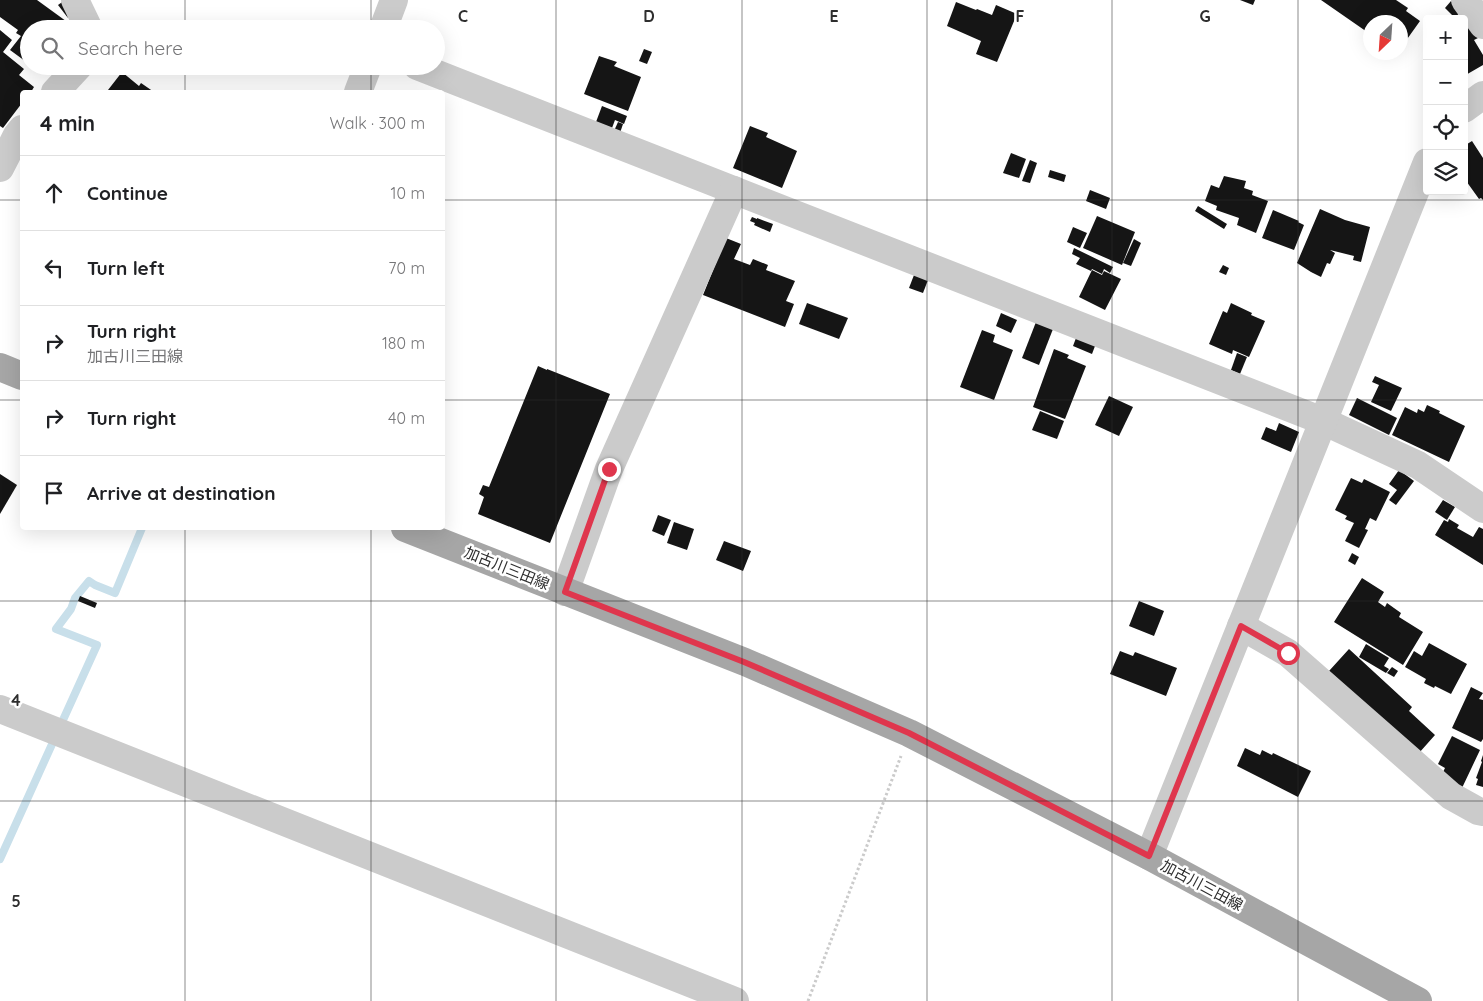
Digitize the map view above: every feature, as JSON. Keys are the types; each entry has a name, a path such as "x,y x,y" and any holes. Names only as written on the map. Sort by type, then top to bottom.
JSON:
{"main road":[{"path":"0,367 20,375"},
{"name":"加古川三田線","path":"410,530 744,662 909,733 1149,856 1418,1001"}],"street":[{"path":"75,0 85,20"},
{"path":"386,20 394,0"},
{"path":"1465,0 1483,25"},
{"path":"58,90 71,75"},
{"path":"359,90 365,75"},
{"path":"440,75 1323,421 1418,465 1483,509"},
{"path":"1468,106 1483,95"},
{"path":"0,168 20,131"},
{"path":"1149,856 1423,172"},
{"path":"565,592 609,469 734,190"},
{"path":"1241,626 1288,653 1451,796 1483,812"},
{"path":"0,709 735,1001"}],"path":[{"path":"808,1001 909,733"}],"building":[{"path":"0,0 37,0 64,20 20,20 20,35 16,33 18,30 0,17"},
{"path":"65,0 68,18 58,5"},
{"path":"1240,0 1255,0 1253,5"},
{"path":"1321,0 1396,0 1408,8 1406,11 1420,21 1408,38 1408,15 1363,15 1363,29"},
{"path":"1451,1 1462,10 1458,15 1452,15 1445,8"},
{"path":"956,2 992,15 996,5 1017,14 997,62 976,54 981,41 947,26"},
{"path":"1468,23 1478,38 1474,40 1483,55 1483,65 1468,74"},
{"path":"0,30 12,40 3,52 20,66 19,75 34,87 32,90 20,90 20,106 3,128 0,126"},
{"path":"20,37 20,57 10,50"},
{"path":"644,49 652,52 647,64 639,61"},
{"path":"599,56 617,62 614,66 641,77 628,111 584,94"},
{"path":"120,75 126,75 139,86 141,83 151,90 108,90"},
{"path":"602,106 627,116 624,124 615,120 612,128 596,122"},
{"path":"618,122 623,124 620,133 614,131"},
{"path":"750,126 768,133 766,137 797,151 782,188 733,168"},
{"path":"1472,141 1483,158 1483,200 1479,199 1468,184 1468,144"},
{"path":"1011,153 1026,159 1019,178 1003,173"},
{"path":"1030,160 1037,163 1030,183 1022,181"},
{"path":"1050,170 1066,175 1064,182 1048,177"},
{"path":"1224,176 1246,181 1244,188 1253,191 1252,195 1268,201 1256,233 1237,225 1239,218 1216,210 1217,206 1205,201 1211,185 1219,188"},
{"path":"1090,190 1110,198 1106,209 1086,201"},
{"path":"1198,206 1227,224 1224,229 1195,211"},
{"path":"1320,209 1345,220 1370,227 1361,262 1353,260 1354,256 1330,250 1335,253 1330,264 1327,263 1321,277 1297,263"},
{"path":"1273,210 1304,225 1294,250 1262,238"},
{"path":"1097,216 1135,232 1122,265 1083,248"},
{"path":"752,217 773,224 770,232 754,225 755,223 750,221"},
{"path":"1073,227 1087,233 1080,248 1067,242"},
{"path":"726,238 741,244 734,259 750,265 753,259 768,265 766,270 795,281 786,301 794,304 785,327 703,295"},
{"path":"1134,239 1141,243 1131,266 1123,263"},
{"path":"1074,248 1113,267 1110,273 1104,269 1102,274 1076,264 1080,258 1072,254"},
{"path":"1223,265 1229,268 1226,275 1219,272"},
{"path":"1092,270 1102,275 1104,271 1121,279 1105,310 1079,297"},
{"path":"914,275 928,280 923,293 909,288"},
{"path":"807,303 848,318 839,339 799,324"},
{"path":"1231,303 1265,321 1249,357 1233,350 1232,354 1209,344 1223,311 1227,313"},
{"path":"1001,313 1017,320 1011,333 996,326"},
{"path":"1036,322 1053,329 1039,365 1022,358"},
{"path":"982,330 995,335 993,342 1013,350 994,400 960,387"},
{"path":"1076,338 1095,346 1092,354 1073,346"},
{"path":"1054,349 1069,355 1067,358 1086,366 1065,419 1033,407"},
{"path":"1237,353 1247,357 1240,374 1231,370"},
{"path":"538,366 610,394 550,543 478,514 484,497 479,494 483,485 489,487"},
{"path":"1375,376 1402,388 1391,411 1371,402 1379,385 1372,382"},
{"path":"1109,396 1133,407 1119,436 1095,425"},
{"path":"1357,398 1397,418 1389,435 1349,415"},
{"path":"1427,405 1465,426 1449,462 1392,435 1405,407 1417,413 1418,409 1424,412"},
{"path":"1040,411 1064,421 1057,439 1032,430"},
{"path":"1279,423 1299,432 1291,452 1261,439 1266,427 1276,431"},
{"path":"1399,470 1414,481 1396,505 1389,500 1397,490 1389,484"},
{"path":"0,474 17,485 0,514"},
{"path":"1351,478 1362,483 1364,479 1390,492 1376,521 1370,518 1365,529 1368,530 1359,548 1345,541 1354,523 1345,519 1347,516 1335,510"},
{"path":"1443,500 1455,507 1447,520 1435,512"},
{"path":"658,515 671,520 664,536 652,531"},
{"path":"1449,519 1459,525 1457,528 1473,537 1479,527 1483,529 1483,565 1435,535 1444,520 1448,522"},
{"path":"674,522 694,529 687,550 667,543"},
{"path":"724,541 751,551 743,571 716,560"},
{"path":"1352,553 1359,557 1355,565 1348,561"},
{"path":"1362,578 1384,592 1378,602 1385,607 1387,603 1401,613 1399,617 1423,632 1403,665 1334,622"},
{"path":"80,596 97,603 95,608 78,601"},
{"path":"1139,601 1164,611 1154,636 1129,626"},
{"path":"1429,643 1467,664 1451,694 1424,683 1426,679 1405,667 1414,651 1422,656"},
{"path":"1366,644 1389,658 1384,666 1389,669 1386,673 1359,657"},
{"path":"1349,649 1412,707 1409,711 1435,735 1419,753 1329,671"},
{"path":"1120,651 1133,656 1135,652 1177,668 1166,696 1110,674"},
{"path":"1392,667 1398,671 1394,677 1387,673"},
{"path":"1471,687 1483,693 1479,699 1483,700 1483,739 1481,742 1452,728"},
{"path":"1452,736 1480,750 1462,788 1440,778 1445,768 1438,764"},
{"path":"1245,748 1260,755 1262,750 1272,755 1273,753 1311,771 1298,797 1237,766"},
{"path":"1483,755 1483,787 1476,785 1478,779 1476,778"}],"waterway":[{"path":"0,859 97,645 56,629 71,609 75,598 89,581 115,593 141,530"}],"route":[{"path":"609,469 565,592 744,662 909,733 1149,856 1241,626 1288,653"}]}
